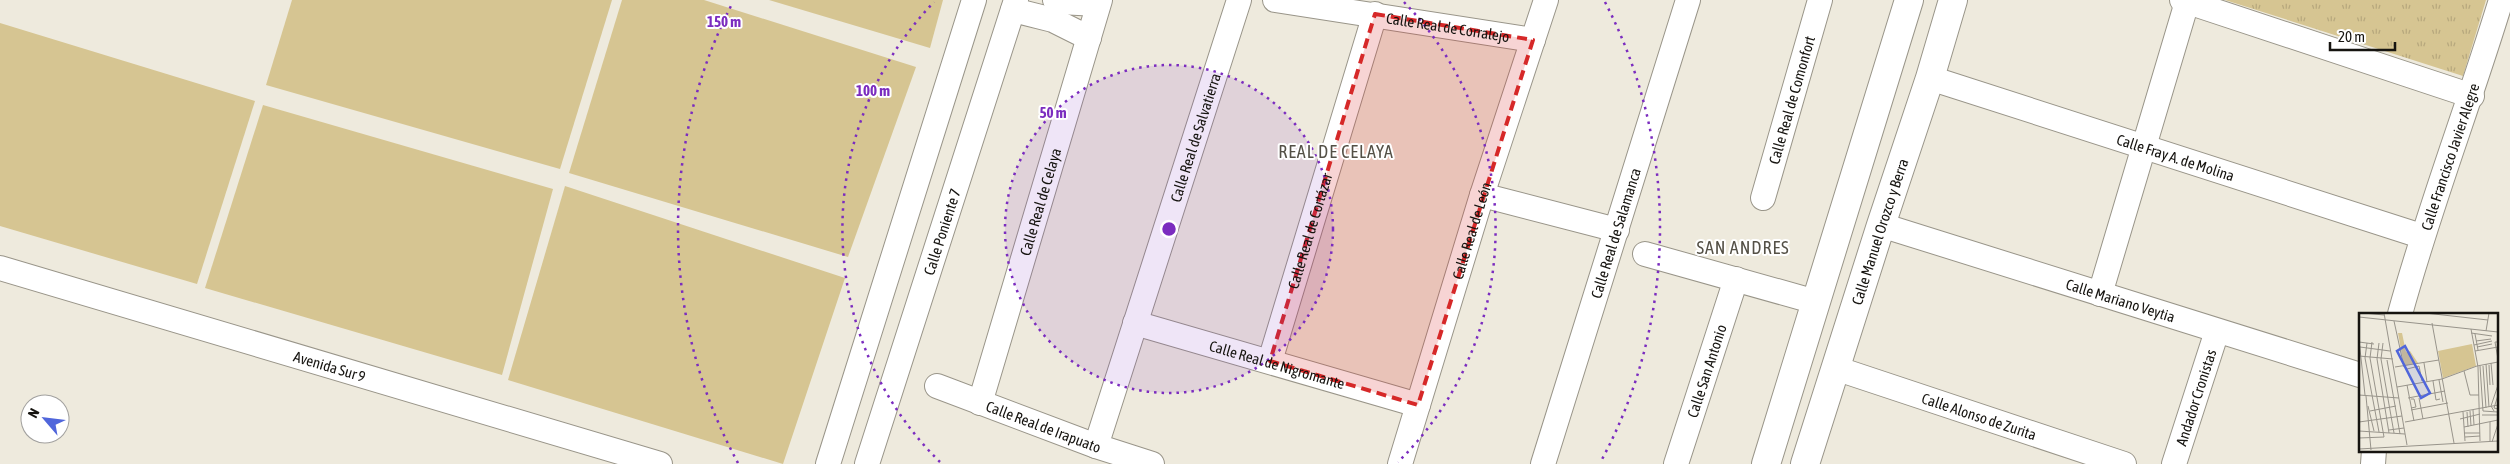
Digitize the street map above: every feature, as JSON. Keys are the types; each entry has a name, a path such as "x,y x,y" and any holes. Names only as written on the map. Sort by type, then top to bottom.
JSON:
{"street":[{"path":"828,464 974,0"},
{"path":"1054,0 1059,2 1099,2"},
{"name":"Calle Real de Salvatierra","path":"1096,446 1238,0"},
{"name":"Calle Real de Corralejo","path":"1275,0 1533,40"},
{"name":"Calle Real de León","path":"1400,464 1482,195 1546,0"},
{"name":"Calle Real de Salamanca","path":"1543,464 1688,0"},
{"name":"Calle Real de Comonfort","path":"1763,198 1820,0"},
{"path":"1766,464 1909,0"},
{"name":"Calle Manuel Orozco y Berra","path":"1805,464 1880,225 1930,78 1953,0"},
{"name":"Calle Francisco Javier Alegre","path":"2400,313 2421,236 2472,96 2501,0"},
{"path":"2100,294 2185,1 2472,96"},
{"name":"Calle Real de Celaya","path":"980,403 1099,2"},
{"path":"1014,5 1053,20 1089,38"},
{"name":"Calle Poniente 7","path":"867,464 1014,5"},
{"name":"Calle Real de Cortázar","path":"1270,361 1375,14"},
{"name":"Calle Fray A. de Molina","path":"1930,78 2421,236"},
{"path":"1482,195 1617,230"},
{"name":"Calle Mariano Veytia","path":"1880,225 2359,375"},
{"path":"1645,254 1816,302"},
{"name":"Avenida Sur 9","path":"0,268 660,464"},
{"name":"Calle San Antonio","path":"1676,464 1736,279"},
{"name":"Calle Real de Nigromante","path":"1135,323 1418,405"},
{"name":"Andador Cronistas","path":"2174,464 2217,330"},
{"name":"Calle Alonso de Zurita","path":"1836,368 2124,464"},
{"name":"Calle Real de Irapuato","path":"937,386 1096,446 1152,464"}],"highlighted area":[{"path":"1375,14 1533,40 1418,405 1270,361"}],"green space":[{"path":"292,0 612,0 560,169 266,85"},
{"path":"622,0 704,0 916,67 848,257 569,173"},
{"path":"769,0 943,0 930,48"},
{"path":"2225,0 2486,0 2463,76"},
{"path":"0,23 255,101 197,284 0,226"},
{"path":"263,105 553,189 502,375 205,288"},
{"path":"565,186 845,278 783,464 508,380"}],"district":[{"name":"REAL DE CELAYA","path":"1336,151"},
{"name":"SAN ANDRES","path":"1743,247"}]}
